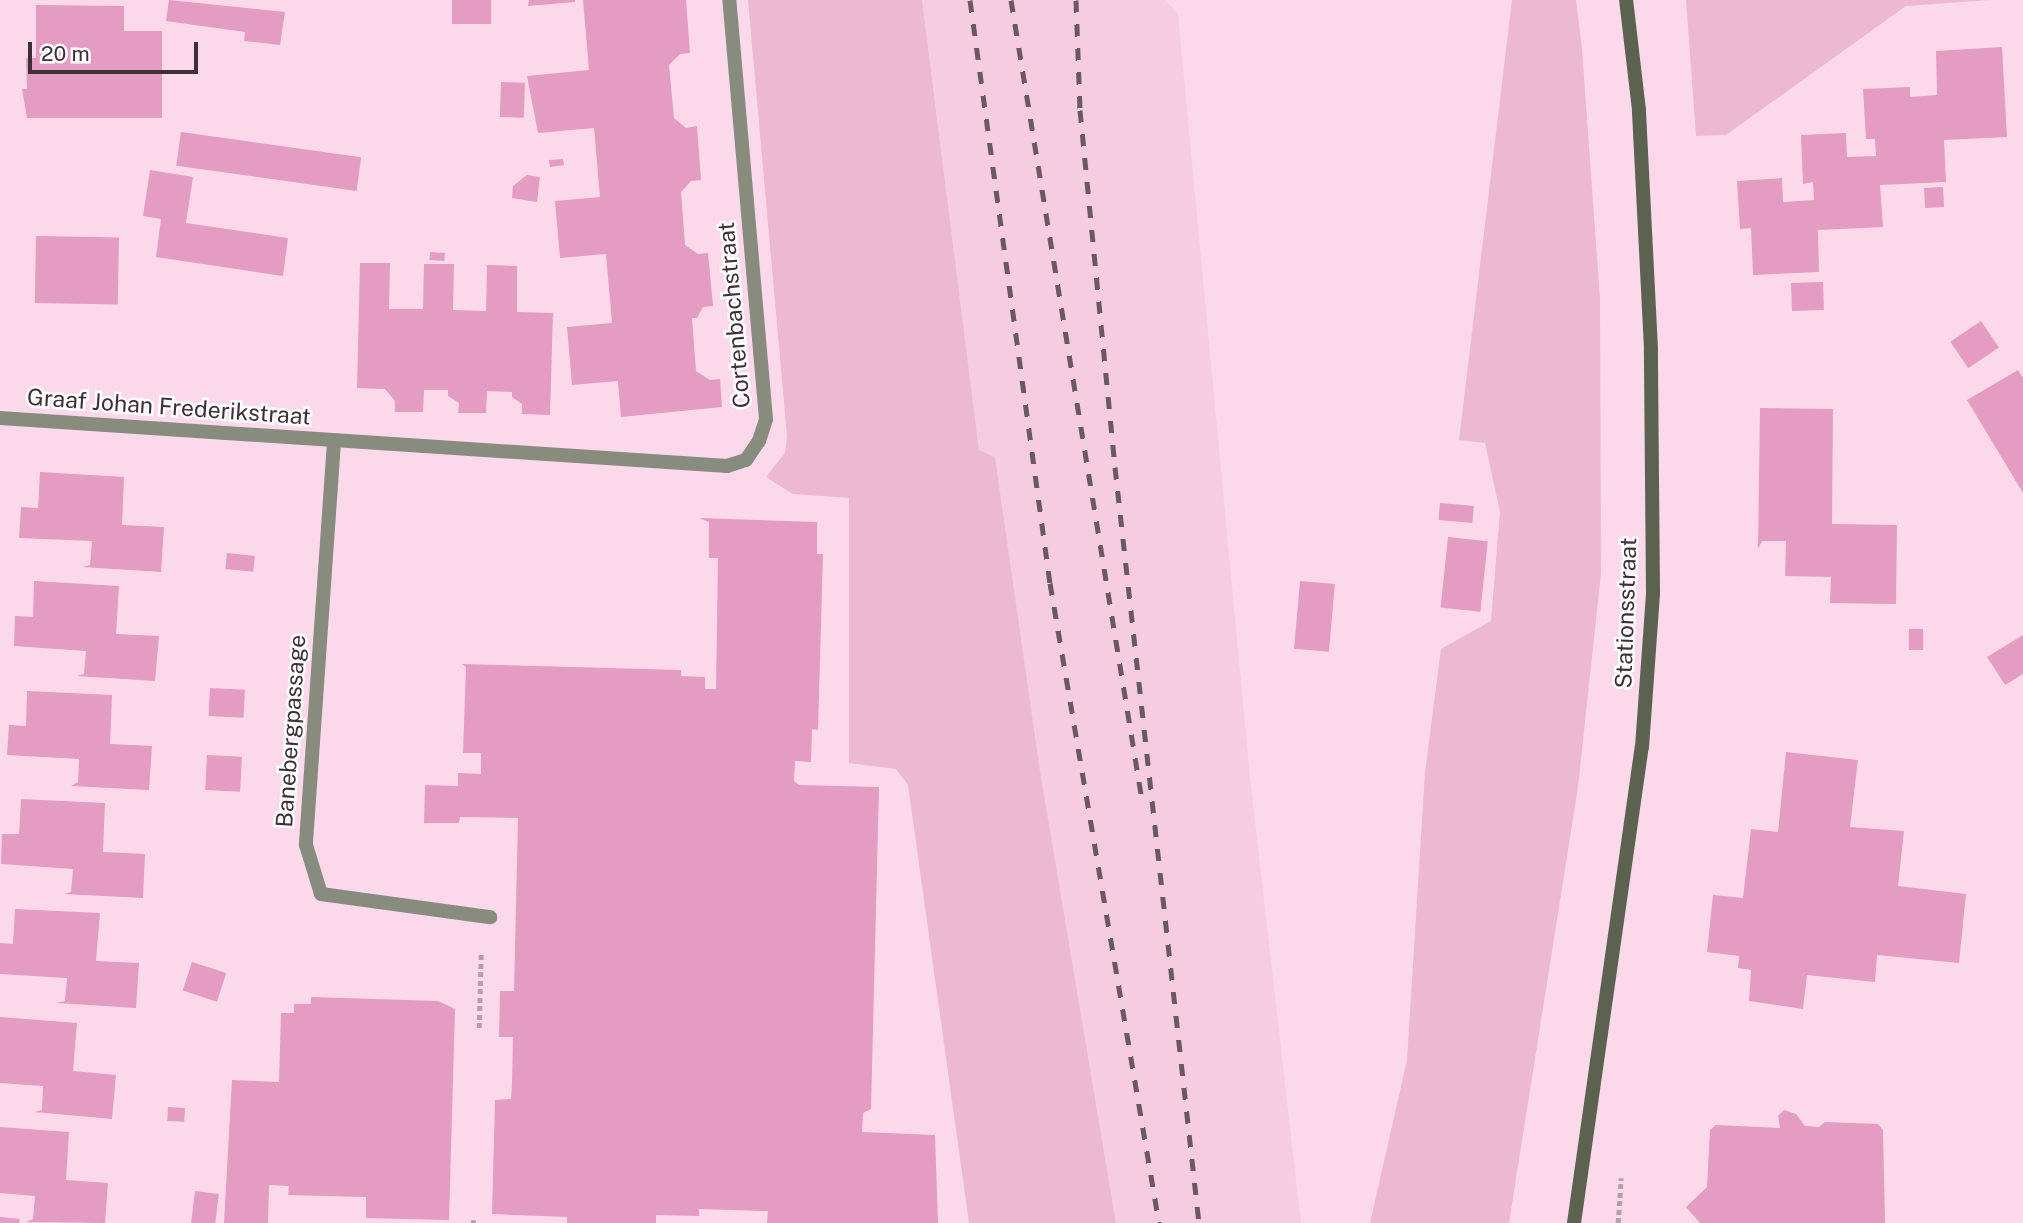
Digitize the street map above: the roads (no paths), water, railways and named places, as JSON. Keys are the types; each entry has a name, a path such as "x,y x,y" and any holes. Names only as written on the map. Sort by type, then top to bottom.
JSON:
{"street":[{"name":"Cortenbachstraat","path":"334,442 727,466 746,460 759,441 766,419 729,0"},
{"name":"Stationsstraat","path":"1574,1223 1642,747 1653,593 1650,335 1639,110 1626,0"},
{"name":"Graaf Johan Frederikstraat","path":"0,418 334,442"},
{"name":"Banebergpassage","path":"334,442 306,845 321,894 486,917"}],"railway":[{"path":"970,0 1050,583 1159,1223"},
{"path":"1011,0 1141,794"},
{"path":"1076,0 1080,110 1115,467 1199,1223"}]}
